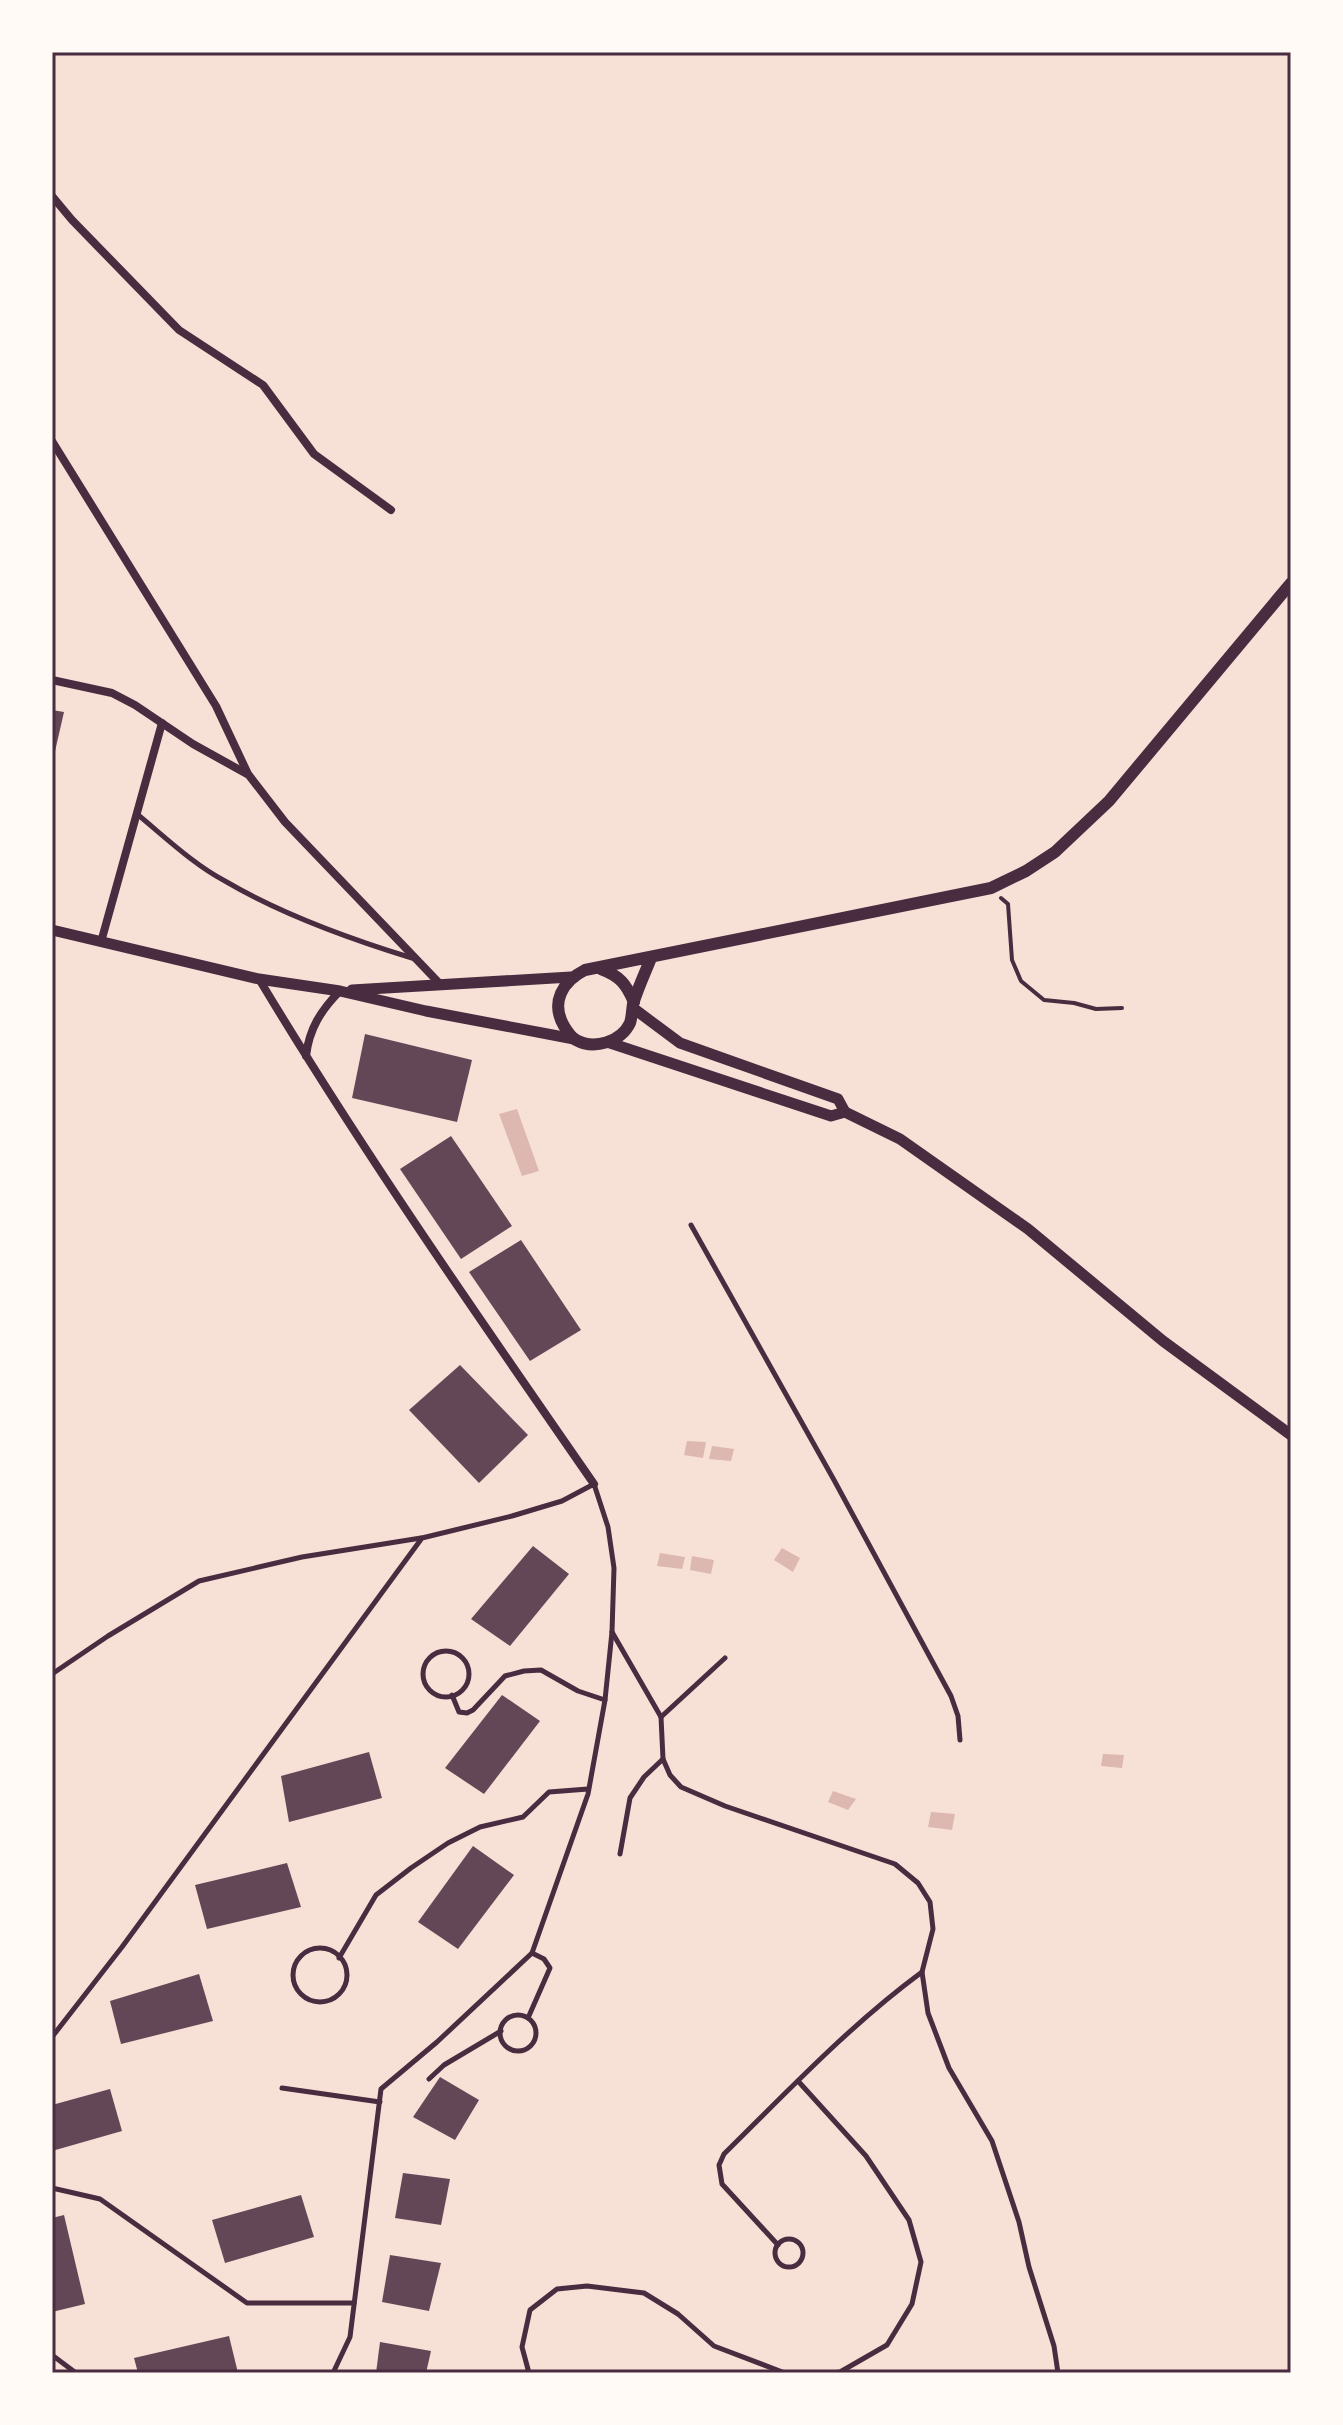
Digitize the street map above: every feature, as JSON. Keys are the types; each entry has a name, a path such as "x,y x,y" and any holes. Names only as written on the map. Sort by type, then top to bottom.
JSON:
{"main road":[{"path":"651,958 633,1005 630,1023 619,1036 607,1042 591,1044 574,1039 559,1018 558,1003 563,987 571,977 585,970 991,888 1026,871 1055,852 1109,801 1291,583"},
{"path":"599,969 616,975 625,983 633,1005"}],"street":[{"path":"52,196 179,330 263,385 314,454 391,510"},
{"path":"52,441 216,706 248,774 285,822 442,985"},
{"path":"52,680 112,693 248,774"},
{"path":"101,942 162,723"},
{"path":"52,930 259,979 340,991 574,1039"},
{"path":"306,1057 312,1029 324,1007 340,991 571,977"},
{"path":"259,979 306,1057 594,1484"},
{"path":"633,1005 680,1043 838,1099 845,1112 900,1139 1015,1220 1163,1341 1291,1435"},
{"path":"607,1042 831,1116 845,1112"}],"lane":[{"path":"137,814 222,880 322,926 417,959"},
{"path":"691,1225 951,1696 958,1716 960,1740"},
{"path":"52,1674 199,1581 302,1557 422,1538 512,1516 562,1501 594,1484 608,1527 614,1568 605,1700 588,1789 532,1953 437,2042 381,2089 350,2337 333,2373"},
{"path":"52,2037 122,1947 422,1538"},
{"path":"612,1632 661,1717 663,1759 670,1775 681,1787 725,1806 895,1864 918,1883 930,1902 933,1929 922,1972 928,2013 949,2068 992,2141 1019,2222 1029,2267 1054,2346 1058,2373"},
{"path":"443,1651 458,1654 469,1673 465,1687 452,1695 438,1696 431,1692 423,1679 425,1664 443,1651"},
{"path":"661,1717 725,1658"},
{"path":"452,1695 459,1712 467,1713 505,1676 541,1670 578,1691 605,1700"},
{"path":"620,1854 630,1798 644,1777 663,1759"},
{"path":"339,1958 376,1895 411,1868 448,1843 480,1827 523,1817 549,1792 588,1789"},
{"path":"316,1948 325,1948 339,1958 345,1964 347,1973 342,1991 336,1997 319,2003 302,1996 293,1981 292,1972 300,1956 316,1948"},
{"path":"528,2018 550,1968 544,1959 532,1953"},
{"path":"778,2245 790,2240 798,2243 803,2254 800,2262 792,2267 783,2265 777,2259 778,2245 722,2184 719,2165 724,2154 893,1993 922,1972"},
{"path":"511,2017 528,2018 536,2033 532,2044 517,2051 507,2046 501,2037 506,2021 511,2017"},
{"path":"429,2079 444,2065 501,2031"},
{"path":"798,2081 866,2156 909,2220 921,2262 912,2304 887,2345 840,2372 832,2373"},
{"path":"282,2088 380,2102"},
{"path":"52,2188 100,2199 247,2303 354,2303"},
{"path":"529,2373 522,2347 530,2310 557,2289 587,2286 644,2293 678,2314 714,2346 785,2373"},
{"path":"52,2355 76,2373"}],"path":[{"path":"991,888 1008,904 1012,960 1021,981 1044,1000 1096,1009 1122,1008"}],"shaded area":[{"path":"517,1109 539,1171 522,1176 499,1114"},
{"path":"687,1441 706,1442 703,1458 684,1455"},
{"path":"712,1446 734,1449 731,1461 709,1459"},
{"path":"782,1548 800,1558 793,1572 774,1560"},
{"path":"660,1553 685,1557 682,1569 657,1566"},
{"path":"692,1556 714,1560 711,1574 690,1570"},
{"path":"1103,1754 1124,1755 1122,1768 1101,1766"},
{"path":"833,1791 856,1799 848,1810 828,1802"},
{"path":"931,1812 955,1814 952,1830 928,1827"}],"building":[{"path":"52,710 64,712 53,760 52,760"},
{"path":"365,1034 472,1060 457,1122 352,1098"},
{"path":"451,1136 512,1226 461,1259 400,1169"},
{"path":"521,1240 581,1330 530,1361 469,1272"},
{"path":"460,1365 528,1435 479,1483 409,1410"},
{"path":"533,1546 569,1574 510,1646 471,1619"},
{"path":"502,1695 540,1721 484,1794 445,1768"},
{"path":"369,1752 382,1798 289,1822 281,1776"},
{"path":"473,1846 514,1875 458,1949 418,1922"},
{"path":"287,1863 301,1907 207,1929 195,1885"},
{"path":"199,1974 213,2021 121,2044 110,2001"},
{"path":"440,2077 479,2100 455,2140 413,2117"},
{"path":"110,2089 122,2131 52,2151 52,2105"},
{"path":"403,2173 450,2179 441,2225 395,2218"},
{"path":"301,2195 314,2237 225,2263 212,2220"},
{"path":"64,2215 85,2304 52,2312 52,2218"},
{"path":"390,2255 441,2263 429,2311 382,2302"},
{"path":"229,2336 238,2373 138,2373 134,2358"},
{"path":"380,2342 431,2351 426,2373 376,2373"}]}
